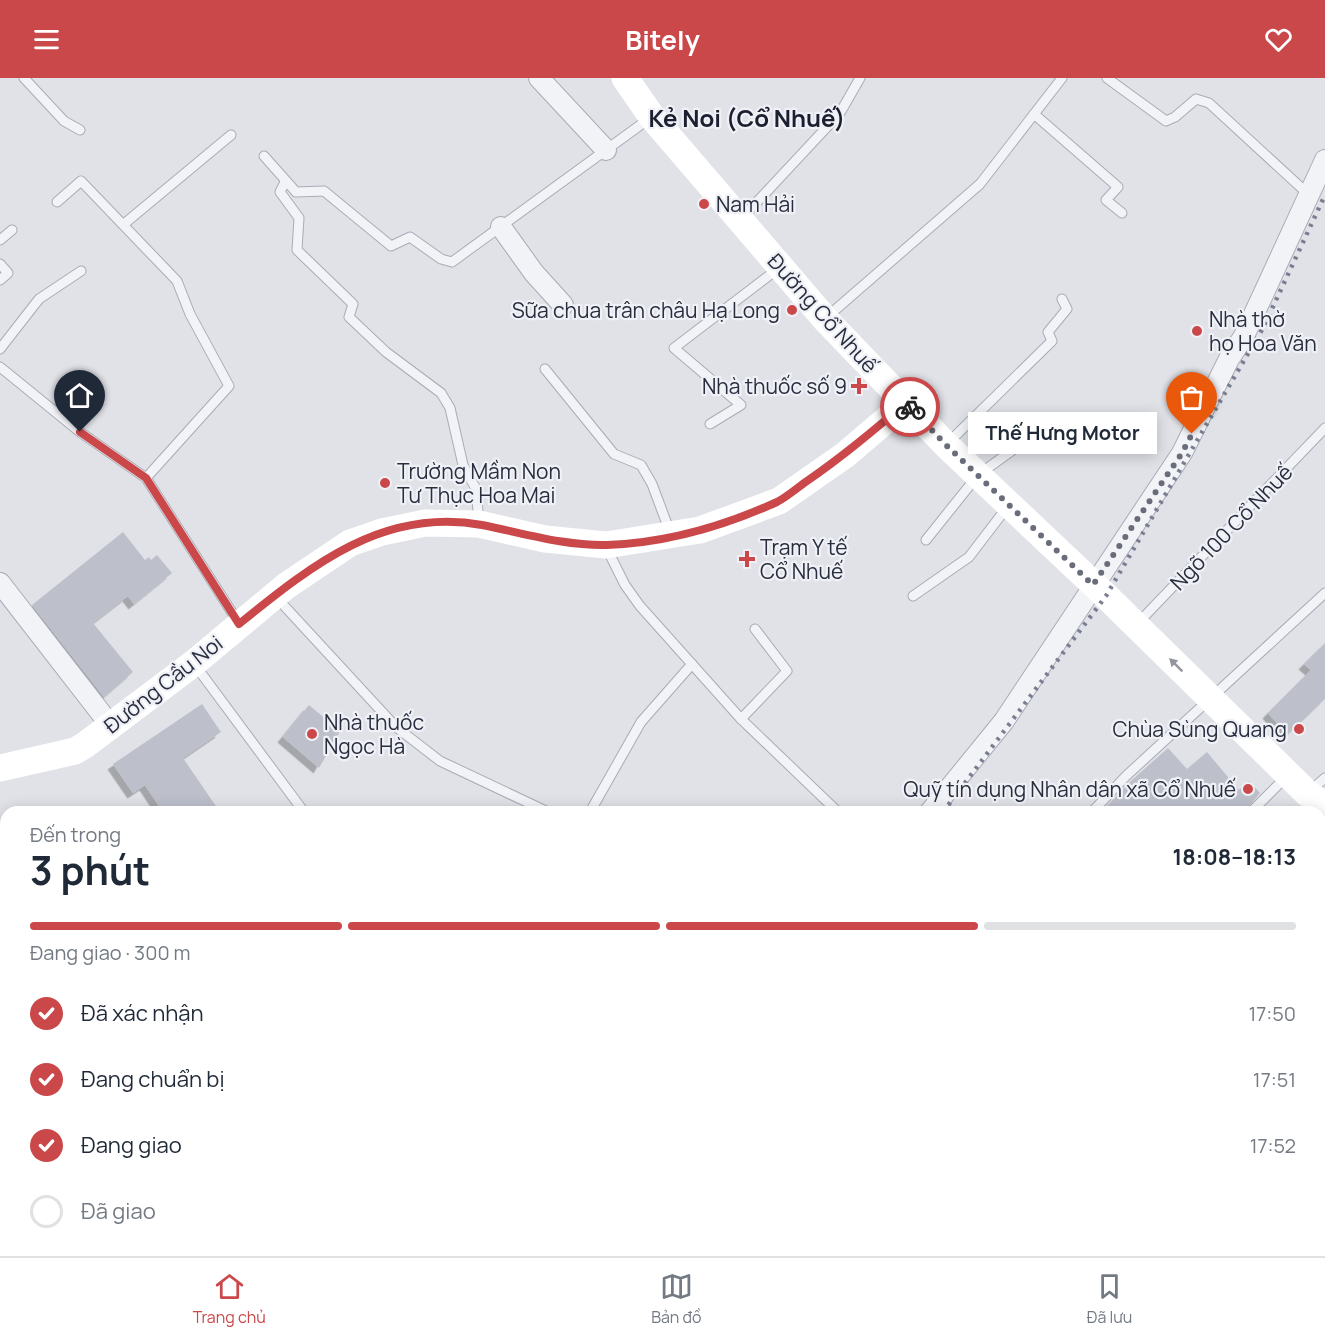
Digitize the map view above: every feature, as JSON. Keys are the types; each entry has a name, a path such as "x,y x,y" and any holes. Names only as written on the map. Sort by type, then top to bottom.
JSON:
{"street":[{"path":"539,78 606,150"},
{"name":"Đường Cổ Nhuế","path":"625,78 652,117 825,319 946,445 1137,625 1211,700 1311,788"},
{"path":"935,806 1004,721 1182,453 1229,359 1244,336 1325,160"},
{"path":"501,227 534,273 563,305"},
{"name":"Đường Cầu Noi","path":"0,768 75,751 194,663 275,595 350,543 382,532 425,523 479,525 544,539 606,545 672,537 700,530 778,501 845,455 906,403"},
{"path":"0,583 111,726"}],"lane":[{"path":"24,78 64,121 80,130"},
{"path":"740,219 840,113 860,78"},
{"path":"825,319 980,184 1062,78"},
{"path":"1107,78 1166,121 1175,117 1196,99 1209,103 1308,194"},
{"path":"1034,114 1118,187 1106,200 1122,213"},
{"path":"264,156 296,192 324,191 391,246 410,237 441,259 452,262 652,117"},
{"path":"123,224 231,135"},
{"path":"57,202 81,181 177,281 190,314 229,386 146,478"},
{"path":"285,182 280,192 299,218 297,250 353,304 349,317 386,352 441,393 450,408 464,465 476,489 479,525"},
{"path":"0,240 12,230"},
{"path":"0,264 8,273 0,280"},
{"path":"710,424 741,405 674,348 781,266"},
{"path":"0,350 39,299 81,271"},
{"path":"946,445 1052,341 1048,332 1067,309 1062,299"},
{"path":"0,367 80,432 146,478 239,624"},
{"path":"545,369 614,454 641,465 652,484 672,537"},
{"name":"Ngõ 100 Cổ Nhuế","path":"1137,625 1325,428"},
{"path":"926,540 978,475 1042,429 1051,435"},
{"path":"913,596 969,557 1010,505"},
{"path":"606,545 625,585 640,606 741,719 831,806"},
{"path":"1098,806 1126,776 1325,593"},
{"path":"275,595 396,727 440,761 535,806"},
{"path":"741,719 787,670 755,629"},
{"path":"194,663 300,806"},
{"path":"593,806 641,722 692,664"},
{"path":"1266,806 1311,788"}],"building":[{"path":"123,532 145,560 149,557 151,560 157,555 172,573 134,604 128,596 93,623 133,672 104,697 32,605"},
{"path":"1325,643 1325,699 1287,735 1268,713 1311,670 1304,664"},
{"path":"202,704 221,732 183,758 216,806 159,806 145,785 133,793 113,764"},
{"name":"Nhà thuốc Ngọc Hà","path":"309,705 340,731 319,768 283,737"},
{"path":"1168,748 1187,769 1207,752 1239,790 1249,781 1260,793 1249,806 1108,806 1131,781"}],"railway":[{"path":"948,806 1106,596 1263,328 1325,195"}],"way so far":[{"path":"910,407 946,445 1093,585 1182,453 1192,434"}],"place":[{"name":"Nam Hải","path":"704,204"},
{"name":"Sữa chua trân châu Hạ Long","path":"792,310"},
{"name":"Nhà thờ họ Hoa Văn","path":"1197,331"},
{"name":"Nhà thuốc số 9","path":"859,386"},
{"name":"Thế Hưng Motor","path":"1192,434"},
{"name":"Trường Mầm Non Tư Thục Hoa Mai","path":"385,483"},
{"name":"Trạm Y tế Cổ Nhuế","path":"747,559"},
{"name":"Chùa Sùng Quang","path":"1299,729"},
{"name":"Nhà thuốc Ngọc Hà","path":"312,734"},
{"name":"Quỹ tín dụng Nhân dân xã Cổ Nhuế","path":"1248,789"}],"district":[{"name":"Kẻ Noi (Cổ Nhuế)","path":"747,117"}],"route":[{"path":"80,432 146,478 239,624 286,586 350,543 382,532 425,523 479,525 544,539 606,545 672,537 700,530 778,501 845,455 906,403 910,407"}]}
